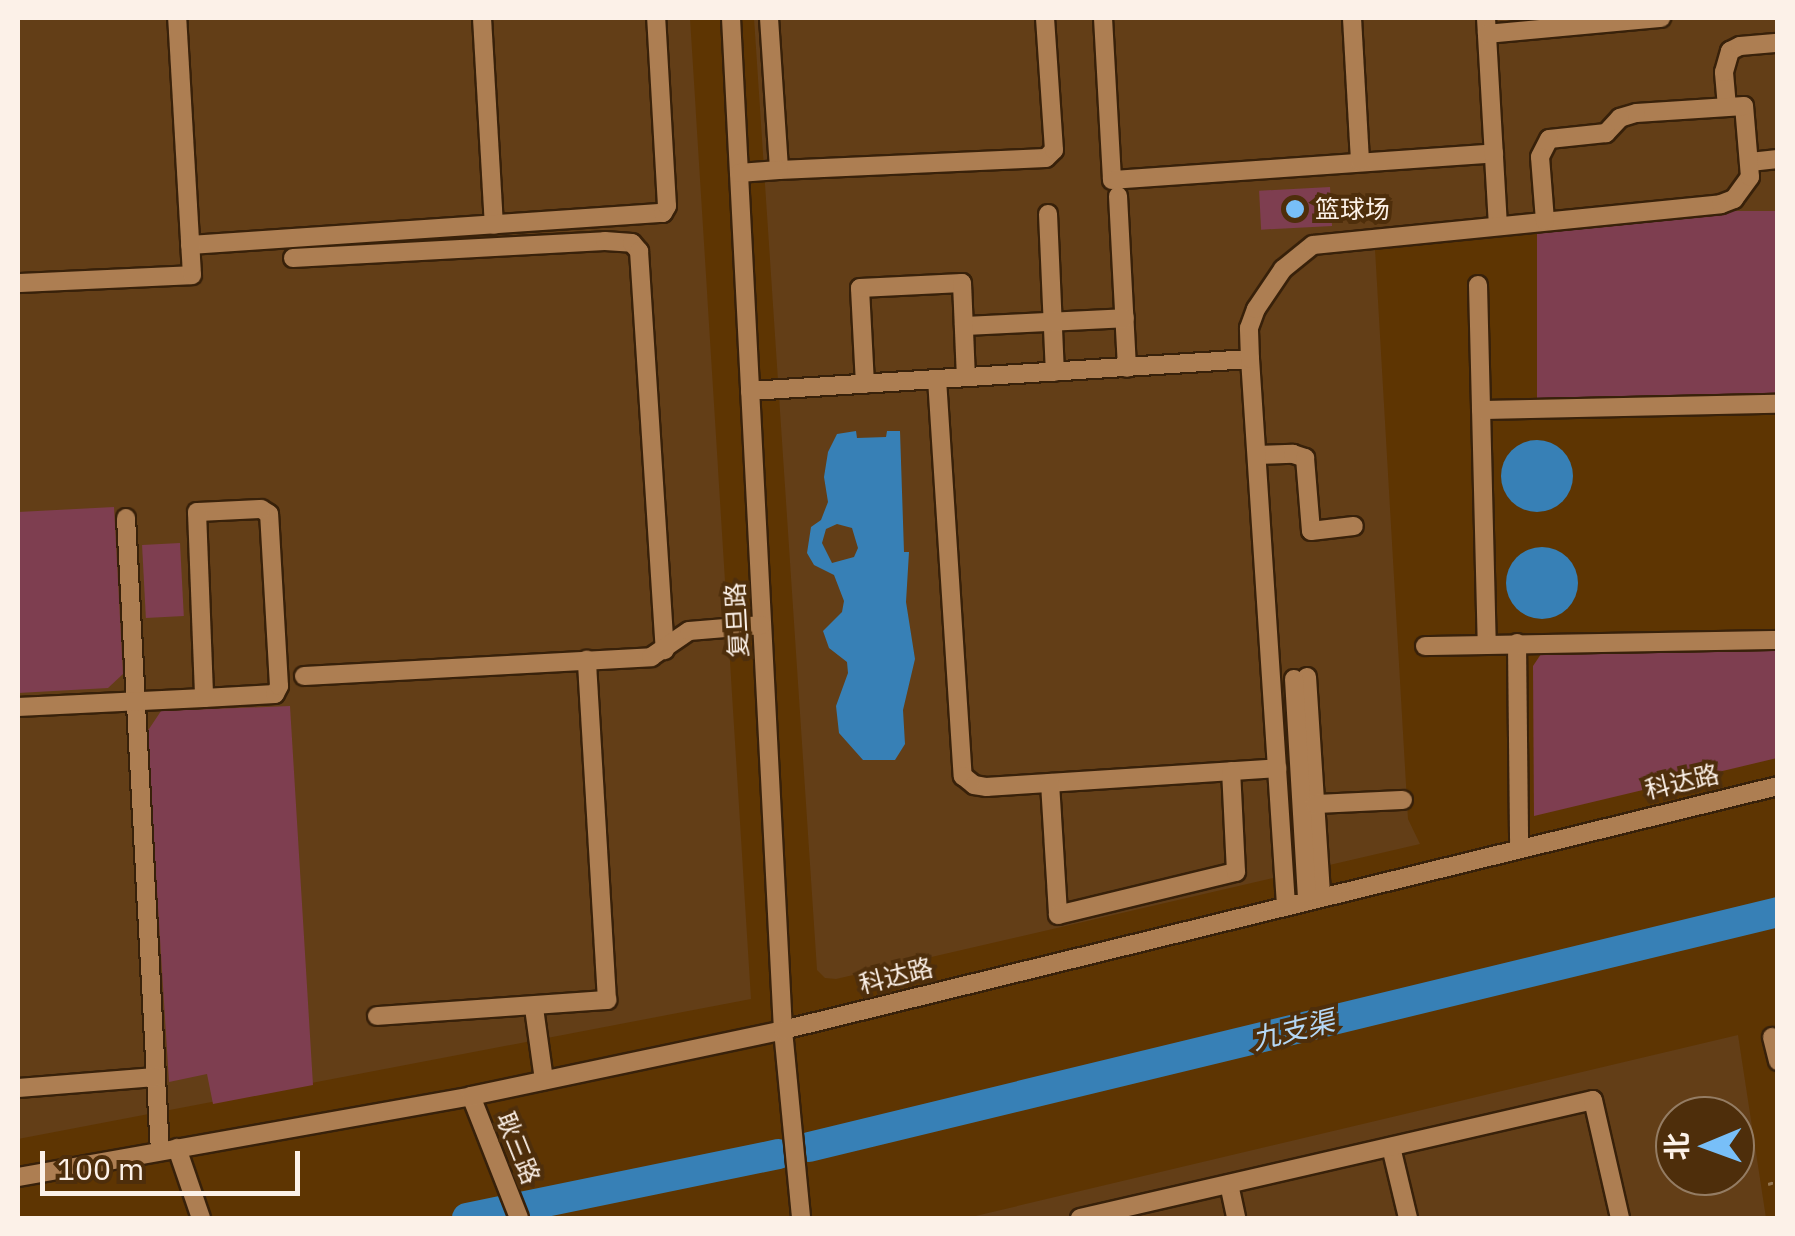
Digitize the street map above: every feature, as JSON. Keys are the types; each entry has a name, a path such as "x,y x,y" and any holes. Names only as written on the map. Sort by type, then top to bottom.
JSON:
{"street":[{"path":"18,284 192,275 177,18"},
{"path":"482,18 494,224"},
{"path":"190,245 666,210 656,18"},
{"name":"复旦路","path":"731,18 783,1030 801,1218"},
{"path":"769,18 778,170"},
{"path":"739,173 1046,158 1054,150 1046,18"},
{"path":"1103,18 1112,180 1494,152"},
{"path":"1352,18 1360,162"},
{"path":"1498,225 1487,26 1660,18"},
{"path":"1727,108 1724,72 1730,51 1778,43"},
{"path":"1286,904 1250,360 1249,328 1256,309 1283,269 1313,245 1721,204 1743,191 1750,162 1744,106 1636,113 1620,118 1606,133 1550,139 1540,158 1546,221"},
{"path":"1750,162 1778,159"},
{"path":"1118,196 1127,368"},
{"path":"1048,214 1055,372"},
{"path":"293,258 632,243 638,251 665,650"},
{"path":"865,384 860,288 962,283 966,377"},
{"path":"1478,285 1487,644"},
{"path":"964,326 1125,318"},
{"path":"750,391 1250,360"},
{"path":"938,379 963,776 974,785 987,787 1277,768"},
{"path":"1481,410 1778,404"},
{"path":"1257,456 1293,454 1305,458 1312,531 1354,526"},
{"path":"18,708 136,702 275,694 279,686 269,514 261,509 197,512 204,698"},
{"path":"126,518 156,1078 168,1150 201,1218"},
{"path":"304,676 651,657 689,631 762,624"},
{"path":"1425,646 1778,640"},
{"path":"1518,643 1519,847"},
{"path":"377,1016 607,1000 586,660"},
{"path":"1301,678 1315,804 1314,898 1301,678"},
{"path":"1050,783 1058,915 1236,872 1232,771"},
{"name":"科达路","path":"18,1176 470,1096 783,1030 1778,786"},
{"path":"1315,804 1403,800"},
{"path":"534,1008 544,1080"},
{"path":"1772,1036 1778,1061"},
{"path":"18,1088 156,1078"},
{"name":"耿三路","path":"470,1096 519,1218"},
{"path":"1080,1218 1593,1100 1620,1218"},
{"path":"1392,1147 1408,1218"},
{"path":"1228,1184 1236,1218"}],"path":[{"path":"1768,1184 1778,1181"}],"shaded area":[{"path":"18,18 690,18 751,999 18,1139"},
{"path":"754,18 1777,18 1777,211 1375,249 1408,819 1420,844 836,979 825,978 817,970"},
{"name":"篮球场","path":"1330,187 1332,226 1261,230 1259,191"},
{"path":"1537,211 1777,211 1777,398 1537,398"},
{"path":"114,507 123,674 108,688 18,693 18,512"},
{"path":"180,543 184,616 146,618 142,545"},
{"path":"1777,648 1777,758 1534,816 1533,666 1543,651"},
{"path":"290,706 313,1085 213,1104 207,1074 169,1082 147,732 161,711"},
{"path":"1738,1035 1747,1096 1655,1096 1655,1196 1755,1196 1755,1146 1766,1218 967,1218"}],"water":[{"path":"856,431 857,438 886,437 887,431 900,431 904,552 909,552 906,602 915,659 903,710 905,744 895,760 863,760 839,733 836,706 848,673 847,662 829,648 823,631 842,612 844,601 834,575 814,565 807,553 811,527 821,520 828,502 824,477 828,452 837,434","holes":["837,524 852,528 858,548 854,557 832,563 822,543 826,529"]},
{"path":"1537,440 1563,450 1573,476 1563,502 1537,512 1511,502 1501,476 1511,450"},
{"path":"1542,547 1568,557 1578,583 1568,609 1542,619 1516,609 1506,583 1516,557"}],"waterway":[{"name":"九支渠","path":"809,1147 1778,912"},
{"name":"九支渠","path":"467,1218 779,1154"},
{"name":"九支渠","path":"494,1213 496,1218"}],"place":[{"name":"篮球场","path":"1295,209"}]}
